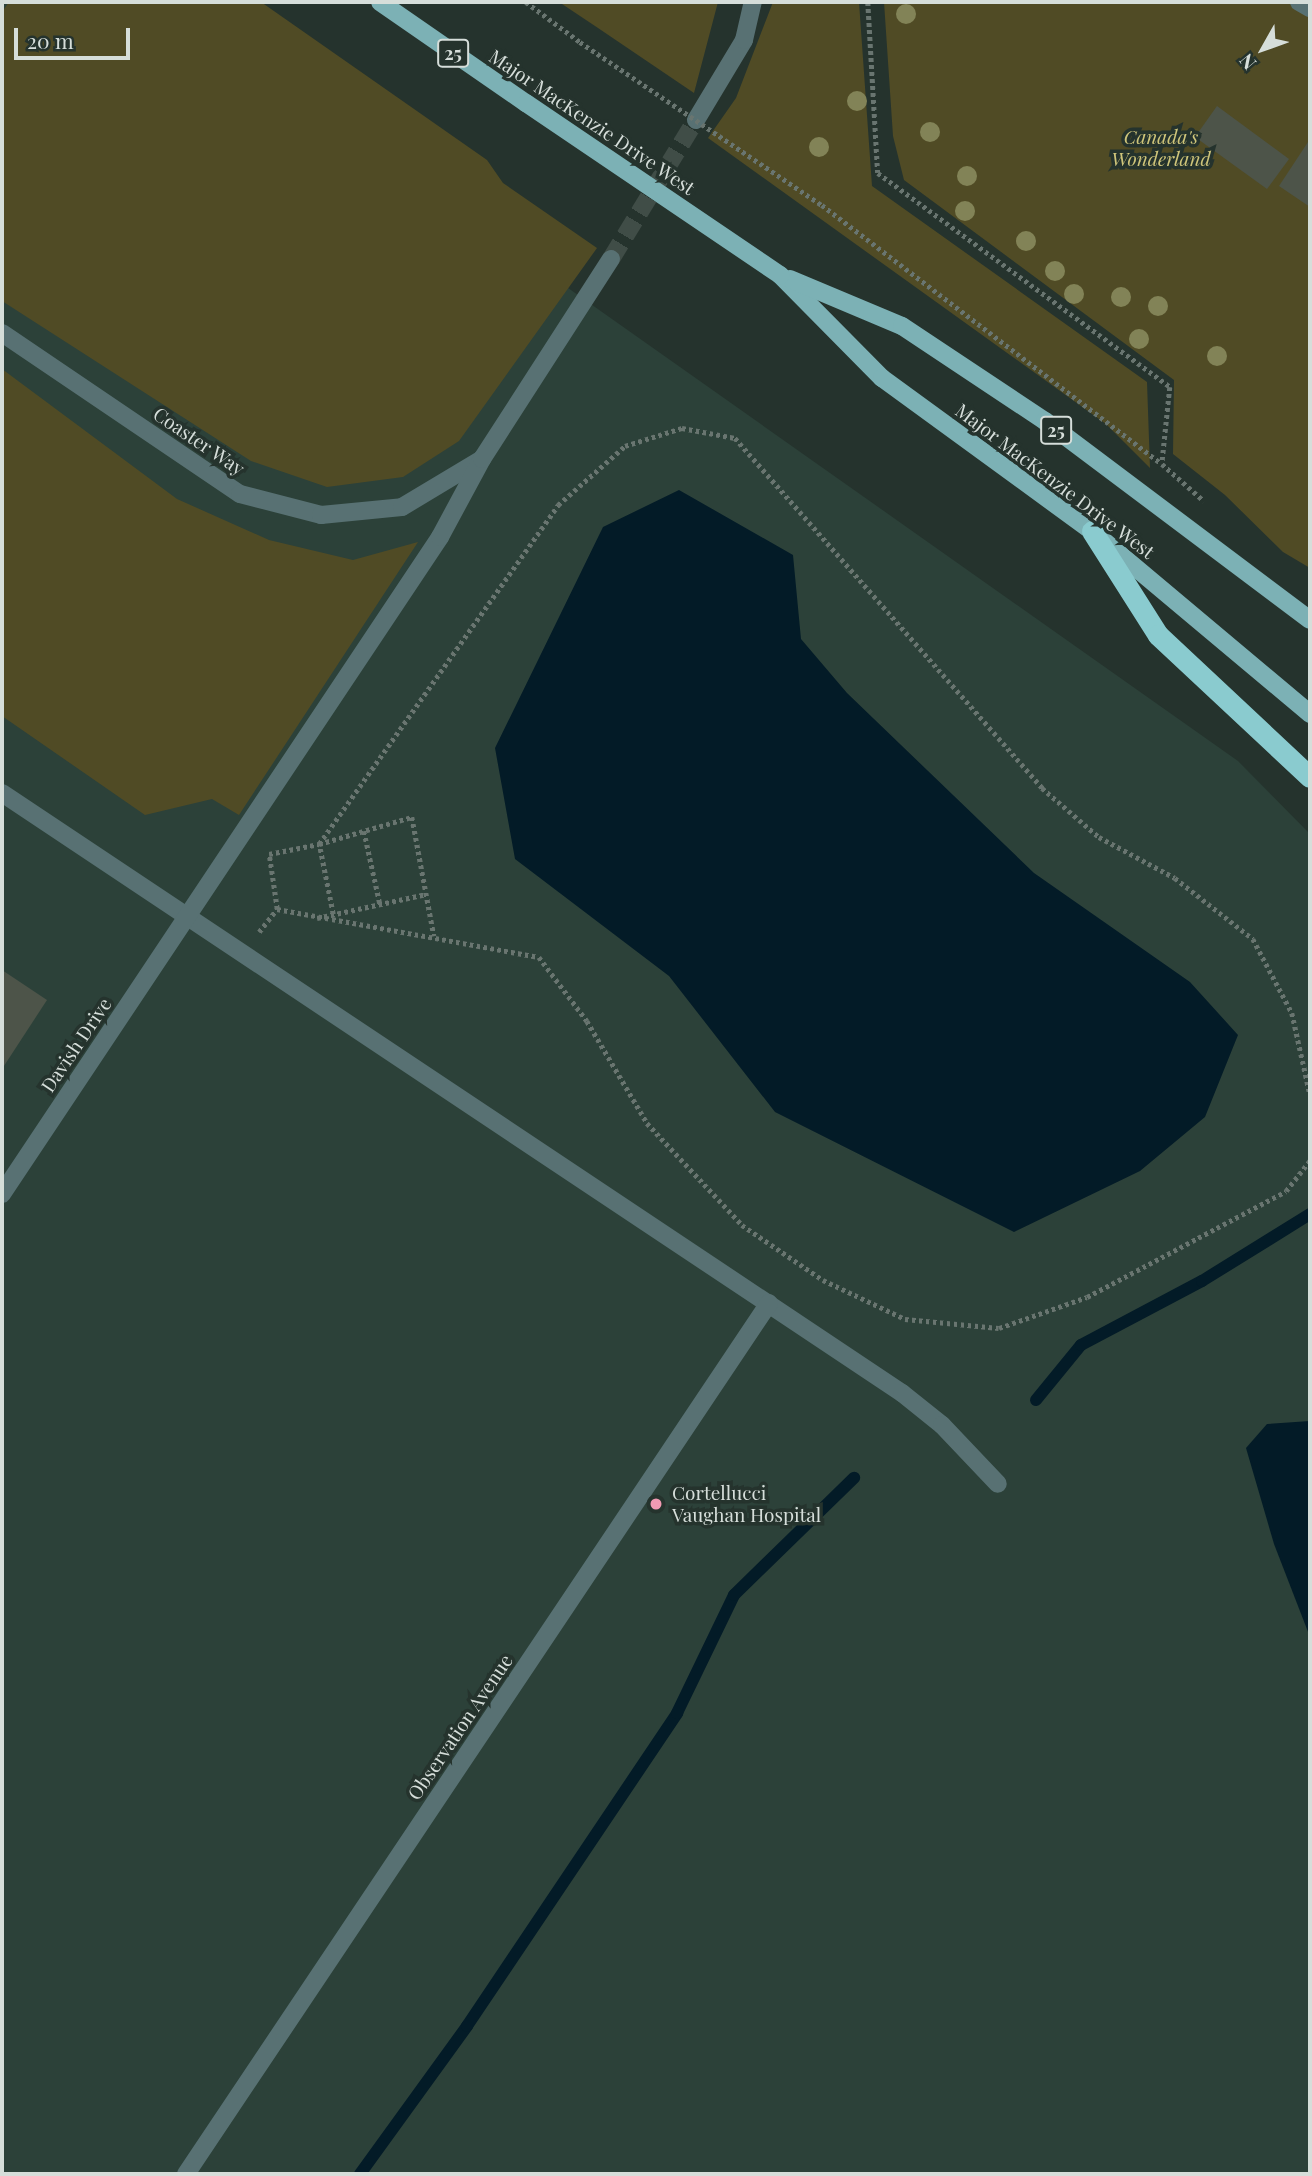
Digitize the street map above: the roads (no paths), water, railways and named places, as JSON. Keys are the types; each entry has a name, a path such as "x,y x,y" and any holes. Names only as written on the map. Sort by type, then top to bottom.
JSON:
{"highway":[{"path":"1092,531 1158,635 1310,777"}],"main road":[{"name":"Major MacKenzie Drive West","path":"380,2 780,275 882,378 1092,531 1310,714"},
{"name":"Major MacKenzie Drive West","path":"780,275 902,326 1045,421 1310,620"}],"street":[{"path":"696,120 744,40 753,2"},
{"path":"1299,2 1310,8"},
{"name":"Coaster Way","path":"2,333 240,494 321,515 402,507 482,459 611,259"},
{"name":"Davish Drive","path":"2,1194 440,537 482,459"},
{"path":"2,793 185,919 902,1393 942,1425 998,1483"},
{"name":"Observation Avenue","path":"186,2174 769,1303"}],"water":[{"path":"679,490 793,555 801,639 847,693 1034,873 1190,982 1238,1035 1205,1117 1140,1171 1014,1232 775,1112 669,976 515,859 495,748 603,527"},
{"path":"1310,1421 1310,1637 1274,1544 1246,1448 1267,1424"}],"waterway":[{"path":"1036,1400 1081,1345 1202,1281 1310,1214"},
{"path":"360,2174 467,2026 677,1713 734,1595 854,1478"}],"tunnel":[{"path":"611,259 696,120"}],"place":[{"name":"Cortellucci Vaughan Hospital","path":"656,1504"}],"park label":[{"name":"Canada's Wonderland","path":"1161,148"}]}
